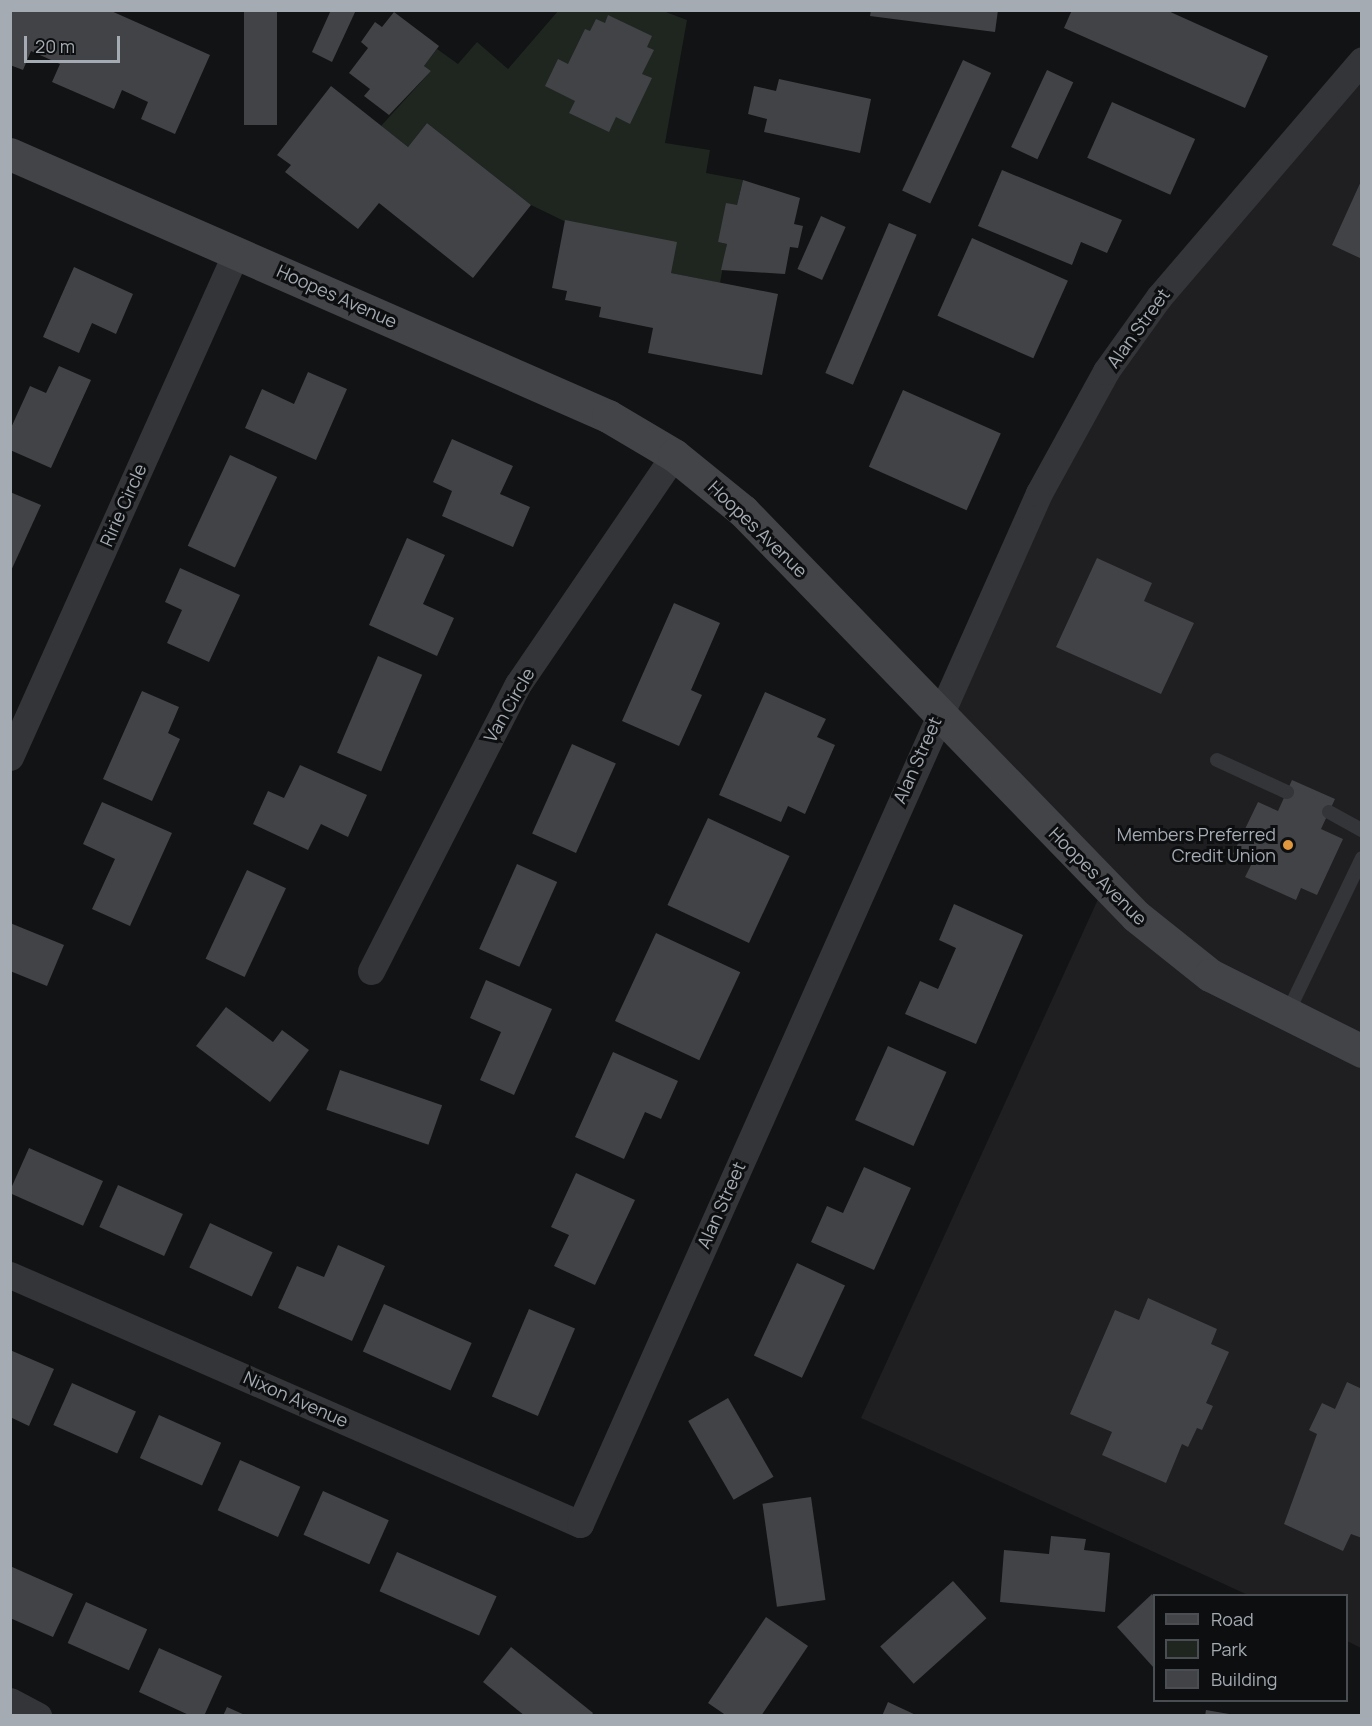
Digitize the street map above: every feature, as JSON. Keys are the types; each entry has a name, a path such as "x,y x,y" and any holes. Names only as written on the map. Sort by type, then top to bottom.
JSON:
{"street":[{"name":"Alan Street","path":"580,1524 937,715 1039,493 1106,371 1159,297 1362,60"},
{"name":"Hoopes Avenue","path":"10,154 608,416 674,455 737,505 937,715 1136,916 1210,975 1286,1016 1362,1052"},
{"name":"Ririe Circle","path":"10,757 236,253"},
{"name":"Van Circle","path":"371,971 518,684 674,455"},
{"name":"Nixon Avenue","path":"10,1275 580,1524"},
{"path":"10,1701 38,1716"}],"lane":[{"path":"1217,760 1287,792"},
{"path":"1329,812 1362,830"},
{"path":"1286,1016 1362,858"}],"shaded area":[{"path":"1361,60 1361,1648 1348,1642 1348,1594 1246,1594 861,1418 1105,884 937,715 1106,371"}],"green space":[{"path":"558,11 663,11 687,20 665,143 710,150 706,173 743,180 737,205 718,242 727,244 720,283 671,273 531,205 427,123 408,147 381,126 431,71 424,66 437,49 458,64 477,42 508,69"}],"building":[{"path":"10,10 109,10 210,55 175,134 141,119 148,102 122,90 114,109 52,82 60,64 31,51 23,70 10,65"},
{"path":"244,10 277,10 277,125 244,125"},
{"path":"331,10 356,10 332,62 312,52"},
{"path":"871,10 998,10 995,32 870,16"},
{"path":"1072,10 1166,10 1268,56 1245,108 1064,28"},
{"path":"394,12 439,46 424,66 431,71 389,115 364,96 370,89 349,73 368,48 361,42 375,22 382,27"},
{"path":"608,15 652,36 647,47 654,50 642,74 652,78 630,124 616,117 609,132 569,113 575,101 545,86 558,59 568,64 585,29 590,31 596,19 605,23"},
{"path":"963,60 991,73 930,204 902,191"},
{"path":"1047,70 1073,82 1037,159 1011,147"},
{"path":"779,79 871,99 860,153 764,132 767,119 748,114 754,86 776,91"},
{"path":"331,86 408,147 427,123 531,205 473,278 379,203 358,229 285,172 291,165 277,155"},
{"path":"1112,102 1195,139 1170,195 1087,158"},
{"path":"1002,170 1122,220 1107,253 1081,242 1072,265 978,226"},
{"path":"1362,179 1362,259 1332,245"},
{"path":"743,180 800,198 794,224 803,226 798,248 790,247 785,274 721,270 727,244 718,242 726,203 737,205"},
{"path":"821,216 846,227 822,280 797,269"},
{"path":"565,220 677,242 671,273 778,294 762,375 648,353 653,328 599,317 601,307 565,300 567,291 552,288"},
{"path":"889,223 917,235 853,385 825,373"},
{"path":"972,238 1068,281 1033,358 937,316"},
{"path":"74,267 133,294 116,334 92,323 79,353 43,337"},
{"path":"59,366 91,380 51,468 10,450 10,430 30,386 46,393"},
{"path":"308,372 347,389 316,460 245,428 262,389 294,404"},
{"path":"903,390 1001,434 967,510 869,467"},
{"path":"452,439 513,466 500,494 530,507 513,547 442,516 452,491 433,482"},
{"path":"230,455 277,477 235,568 188,546"},
{"path":"10,492 41,505 10,573"},
{"path":"407,538 445,555 423,604 454,618 437,656 369,625"},
{"path":"1097,558 1152,583 1144,601 1194,623 1161,694 1056,647"},
{"path":"180,568 240,595 209,662 167,643 182,610 165,602"},
{"path":"674,603 720,623 691,690 702,695 679,746 622,721"},
{"path":"378,656 422,675 381,771 337,753"},
{"path":"142,691 179,707 168,733 180,739 152,801 103,779"},
{"path":"765,692 826,719 817,737 835,745 805,814 788,806 781,822 719,795"},
{"path":"572,744 616,764 576,853 532,834"},
{"path":"300,765 367,795 348,837 321,824 308,850 253,824 268,791 284,798"},
{"path":"1292,780 1335,799 1321,829 1343,839 1317,895 1301,888 1296,900 1245,877 1252,863 1233,854 1258,802 1278,811"},
{"path":"102,802 172,833 130,926 92,909 115,859 83,844"},
{"path":"708,818 790,856 749,943 667,905"},
{"path":"517,864 557,882 519,967 479,949"},
{"path":"247,870 286,888 245,977 206,959"},
{"path":"954,904 1023,935 976,1044 905,1014 920,981 938,989 956,948 939,940"},
{"path":"10,923 64,945 47,986 10,971"},
{"path":"656,933 740,972 699,1060 615,1021"},
{"path":"486,980 552,1009 514,1095 480,1080 501,1032 470,1018"},
{"path":"226,1007 273,1042 282,1030 309,1050 270,1102 196,1046"},
{"path":"888,1046 946,1072 914,1146 855,1120"},
{"path":"613,1052 678,1081 661,1119 645,1112 624,1159 575,1137"},
{"path":"340,1070 442,1105 428,1145 326,1110"},
{"path":"29,1148 103,1181 83,1226 10,1193"},
{"path":"864,1167 911,1188 874,1270 811,1242 827,1206 843,1213"},
{"path":"576,1173 635,1200 595,1285 554,1266 569,1235 551,1227"},
{"path":"118,1185 183,1214 164,1256 99,1227"},
{"path":"210,1223 273,1252 252,1297 189,1267"},
{"path":"338,1245 385,1266 352,1341 278,1308 297,1266 324,1277"},
{"path":"797,1263 845,1285 802,1378 754,1355"},
{"path":"1148,1298 1217,1329 1211,1344 1229,1352 1206,1403 1213,1406 1202,1430 1197,1428 1188,1447 1182,1444 1166,1483 1102,1455 1112,1432 1070,1414 1115,1310 1139,1320"},
{"path":"384,1304 472,1343 451,1391 363,1352"},
{"path":"529,1309 575,1329 538,1416 492,1396"},
{"path":"10,1350 54,1369 29,1426 10,1417"},
{"path":"1347,1382 1362,1389 1362,1538 1351,1534 1343,1551 1284,1524 1317,1434 1309,1430 1322,1403 1335,1409"},
{"path":"72,1383 136,1411 117,1453 53,1425"},
{"path":"728,1398 774,1477 734,1500 688,1421"},
{"path":"159,1415 221,1443 202,1486 140,1458"},
{"path":"240,1460 300,1487 278,1537 218,1510"},
{"path":"323,1491 389,1520 369,1564 303,1535"},
{"path":"811,1497 825,1600 777,1607 762,1504"},
{"path":"1051,1536 1086,1539 1084,1550 1110,1553 1105,1612 1000,1602 1004,1550 1049,1554"},
{"path":"397,1552 497,1596 479,1636 380,1591"},
{"path":"10,1566 73,1594 53,1637 10,1618"},
{"path":"953,1581 986,1618 914,1684 880,1647"},
{"path":"1152,1594 1153,1667 1117,1627"},
{"path":"86,1602 147,1629 129,1670 68,1643"},
{"path":"766,1617 808,1646 761,1716 727,1716 708,1703"},
{"path":"511,1647 593,1713 591,1716 525,1716 483,1682"},
{"path":"159,1648 222,1676 204,1716 191,1716 139,1692"},
{"path":"888,1702 918,1716 882,1716"},
{"path":"227,1707 247,1716 223,1716"},
{"path":"1206,1710 1229,1714 1229,1716 1205,1716"}],"place":[{"name":"Members Preferred Credit Union","path":"1288,845"}]}
